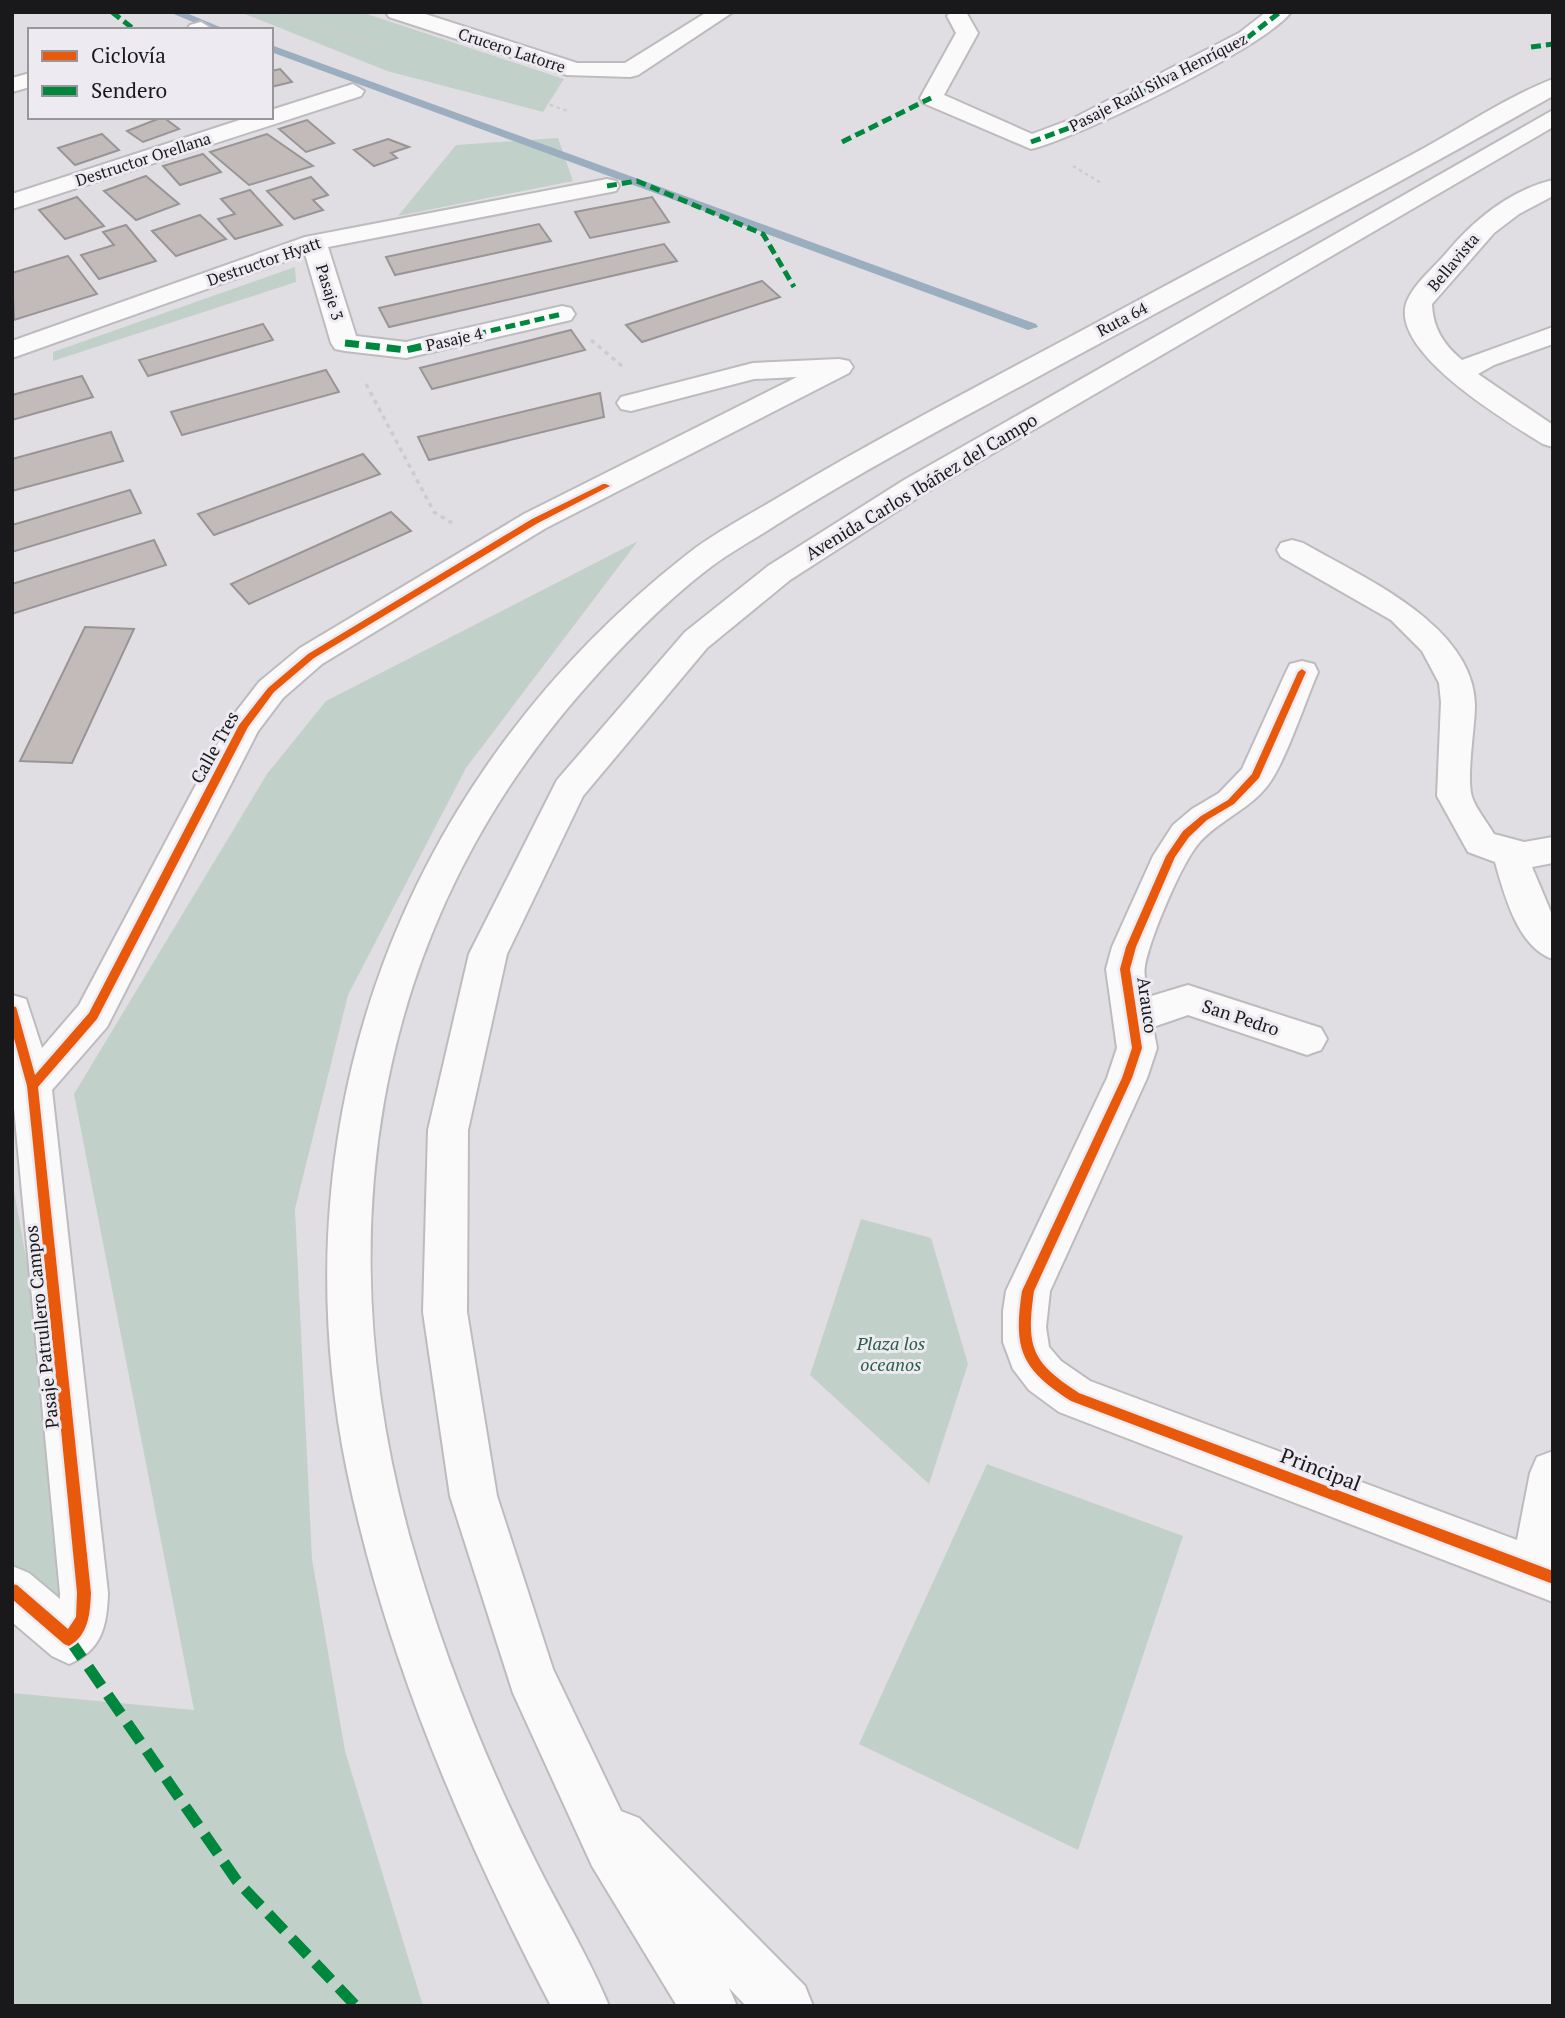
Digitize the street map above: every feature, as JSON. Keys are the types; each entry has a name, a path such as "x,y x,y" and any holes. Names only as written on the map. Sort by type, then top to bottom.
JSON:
{"main road":[{"name":"Crucero Latorre","path":"397,12 575,70 630,70 722,12"},
{"path":"441,27 467,12"},
{"name":"Pasaje Raúl Silva Henríquez","path":"956,14 967,33 931,97 1031,142 1080,124 1247,38 1280,12"},
{"name":"Ruta 64","path":"581,2006 503,1854 448,1726 405,1604 368,1460 354,1358 349,1262 353,1172 365,1087 384,1004 411,928 443,858 481,794 523,735 614,634 697,562 831,476 1553,86"},
{"name":"Destructor Orellana","path":"273,117 353,91"},
{"name":"Avenida Carlos Ibáñez del Campo","path":"709,2006 635,1893 589,1805 537,1693 496,1583 473,1498 456,1416 443,1311 440,1214 444,1150 464,1031 486,959 529,861 567,793 630,709 682,653 742,602 823,543 1553,117"},
{"name":"Destructor Orellana","path":"12,202 267,119"},
{"name":"Destructor Hyatt","path":"12,351 314,242 607,186"},
{"name":"Bellavista","path":"1553,187 1534,193 1474,235 1419,304 1418,326 1457,374 1553,438"},
{"name":"Pasaje 3","path":"314,242 345,343"},
{"name":"Pasaje 4","path":"345,343 406,350 562,314"},
{"path":"1457,374 1484,359 1553,335"},
{"name":"Calle Tres","path":"32,1086 93,1016 244,725 271,690 311,656 535,521 839,367 753,371 631,403"},
{"path":"1292,550 1402,613 1436,645 1455,683 1458,702 1454,796 1481,843 1510,854 1531,855 1552,851"},
{"name":"Arauco","path":"1075,1396 1045,1378 1028,1354 1023,1324 1028,1291 1127,1079 1136,1048 1135,1017 1125,969 1131,947 1171,856 1186,834 1204,818 1231,802 1252,782 1302,672"},
{"path":"1510,854 1523,896 1540,931 1553,944"},
{"name":"San Pedro","path":"1135,1017 1188,1000 1307,1040"},
{"name":"Pasaje Patrullero Campos","path":"12,1010 32,1086 85,1593 83,1619 69,1639 12,1590"},
{"name":"Principal","path":"1075,1396 1544,1574"},
{"path":"1544,1574 1553,1473"},
{"path":"589,1805 785,2006"}],"path":[{"path":"307,22 319,12"},
{"path":"345,343 434,512 494,547"}],"green space":[{"path":"240,12 361,12 564,79 543,112 387,71"},
{"path":"558,138 573,181 398,216 456,145"},
{"path":"295,267 296,282 53,361 53,352"},
{"path":"638,541 466,768 348,995 295,1209 312,1559 345,1751 423,2006 12,2006 12,1693 194,1710 74,1094 267,774 326,701"},
{"path":"12,1179 32,1292 66,1616 12,1565"},
{"name":"Plaza los oceanos","path":"861,1219 931,1238 968,1364 929,1484 810,1375"},
{"path":"987,1464 1183,1536 1078,1850 859,1744"}],"building":[{"path":"280,69 292,82 273,87 273,71"},
{"path":"158,119 166,119 179,129 143,142 127,131"},
{"path":"307,120 334,143 306,152 279,129"},
{"path":"102,134 119,150 75,165 58,148"},
{"path":"267,134 313,166 249,185 210,152"},
{"path":"388,139 409,147 391,153 397,158 374,166 354,150"},
{"path":"203,154 221,172 180,185 163,166"},
{"path":"146,176 179,204 136,220 104,191"},
{"path":"311,177 328,195 313,200 323,210 294,219 267,191"},
{"path":"250,190 282,225 235,239 218,219 235,214 221,199"},
{"path":"77,197 104,226 65,239 39,210"},
{"path":"652,197 669,222 590,238 575,212"},
{"path":"200,215 226,239 176,256 152,231"},
{"path":"539,224 551,241 395,275 386,257"},
{"path":"126,225 156,261 99,279 81,255 114,245 103,232"},
{"path":"664,244 677,261 389,327 379,308"},
{"path":"68,256 97,294 14,320 12,273"},
{"path":"762,281 780,297 642,342 626,325"},
{"path":"263,324 273,340 148,376 139,360"},
{"path":"571,330 585,350 432,389 420,368"},
{"path":"326,370 339,392 182,435 171,412"},
{"path":"82,376 93,397 12,420 12,395"},
{"path":"600,393 604,417 429,460 418,437"},
{"path":"111,432 123,461 12,491 12,459"},
{"path":"363,454 380,474 214,535 198,514"},
{"path":"130,490 141,513 12,552 12,525"},
{"path":"391,512 411,531 249,604 231,584"},
{"path":"154,540 166,565 12,614 12,584"},
{"path":"85,627 134,629 72,763 20,761"}],"waterway":[{"path":"174,12 217,28"},
{"path":"273,49 1032,327"}],"marked path":[{"path":"112,12 132,28"},
{"path":"1031,142 1080,124 1247,38 1280,12"},
{"path":"1531,47 1553,44"},
{"path":"842,142 931,98"},
{"path":"607,186 637,181 763,234 794,287"},
{"path":"345,343 406,350 562,314"},
{"path":"69,1639 237,1881 356,2006"}],"cycle path":[{"path":"32,1086 93,1016 244,725 271,690 311,656 535,521 606,486"},
{"path":"1302,672 1256,776 1231,802 1204,818 1186,834 1171,856 1131,947 1125,969 1137,1048 1127,1078 1028,1291 1025,1342 1029,1354 1045,1376 1075,1397 1553,1578"},
{"path":"12,1010 32,1086 38,1134 84,1593 83,1619 69,1639 12,1590"}]}
